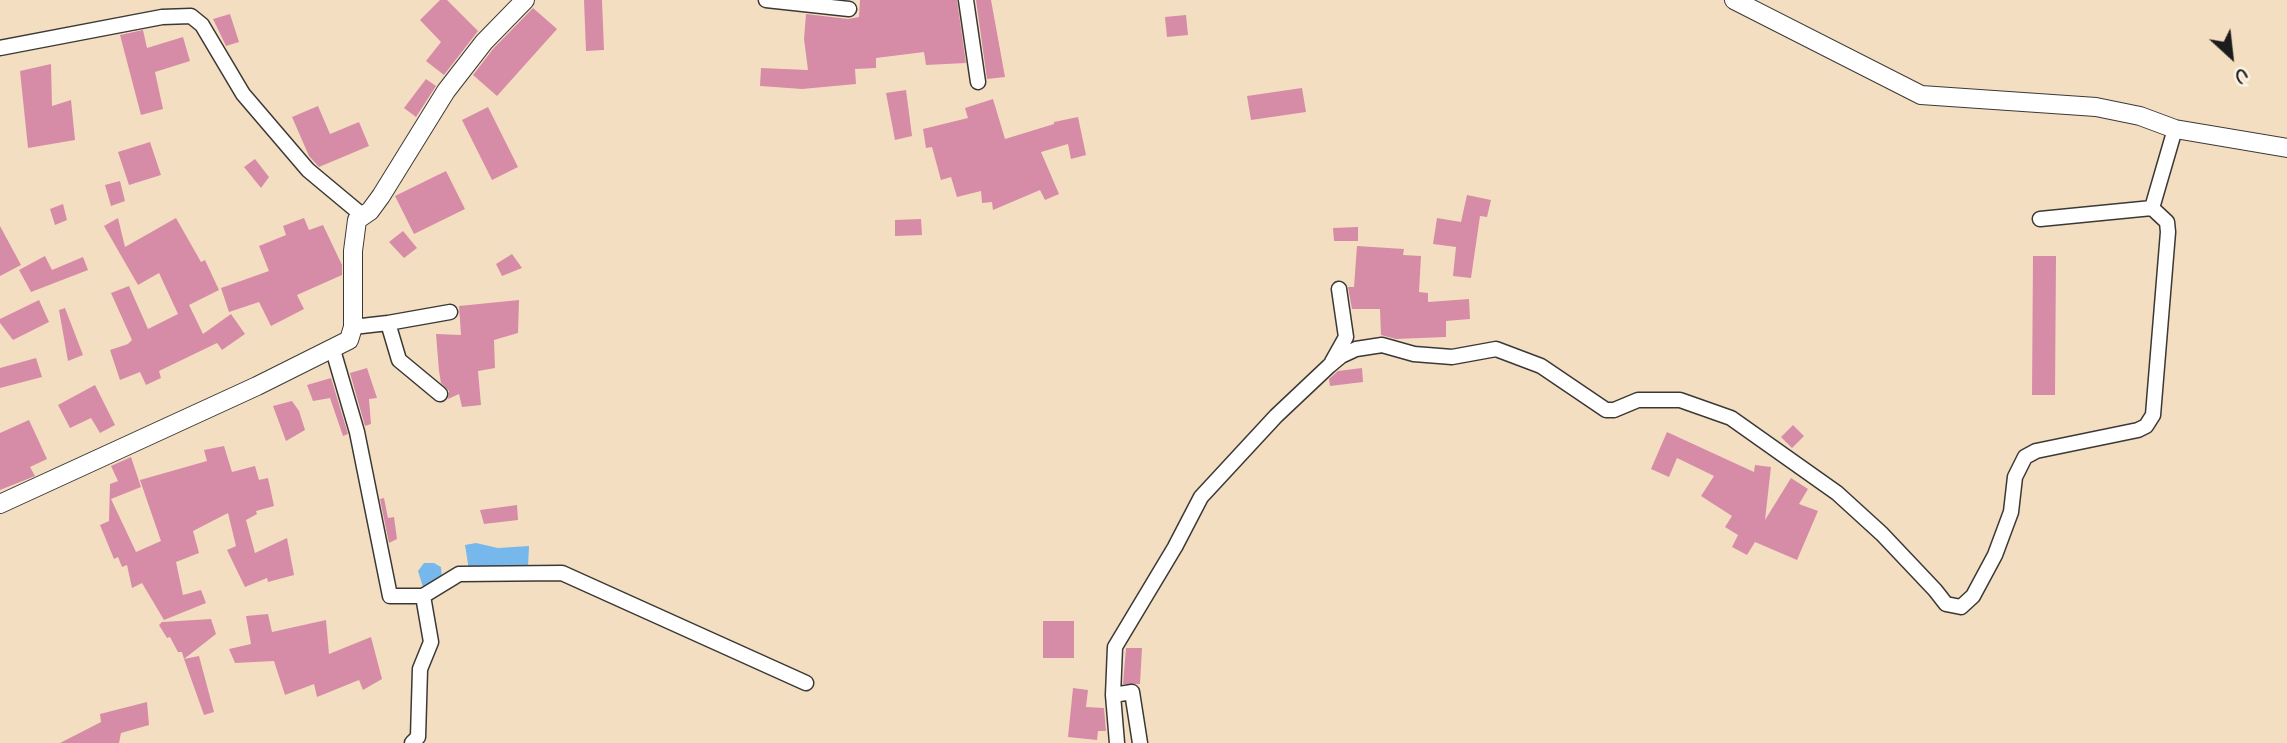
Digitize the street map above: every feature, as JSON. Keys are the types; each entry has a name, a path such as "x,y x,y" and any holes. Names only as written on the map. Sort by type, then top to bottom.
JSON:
{"street":[{"path":"0,504 333,350 349,340 353,327 354,240 357,220 370,211 381,196 446,90 484,42 525,0"},
{"path":"766,0 849,9"},
{"path":"966,0 978,82"},
{"path":"1734,0 1921,95 2096,107 2140,116 2175,129 2287,148"},
{"path":"0,48 162,17 191,16 202,25 243,94 308,170 362,215"},
{"path":"2152,208 2175,129"},
{"path":"1117,743 1113,695 1115,647 1175,547 1201,497 1268,425 1329,366 1340,356 1356,349 1382,345 1414,354 1452,357 1496,349 1541,366 1606,410 1614,410 1638,400 1680,400 1731,418 1837,493 1882,534 1946,604 1961,607 1973,596 1995,555 2011,512 2015,477 2025,457 2036,451 2138,430 2146,426 2152,415 2167,222 2152,208 2040,219"},
{"path":"1329,366 1346,337 1339,289"},
{"path":"353,327 450,312"},
{"path":"388,323 400,360 440,394"},
{"path":"333,350 356,432 388,593 394,598 423,596 459,573 562,573 806,683"},
{"path":"412,743 418,737 420,669 431,642 423,596"},
{"path":"1113,695 1132,692 1139,743"}],"water":[{"path":"476,543 498,548 529,546 528,568 469,570 465,545"},
{"path":"424,563 434,563 441,567 442,578 420,591 423,587 418,571"}],"building":[{"path":"440,0 447,0 478,31 444,75 426,61 441,42 420,20"},
{"path":"584,0 602,0 604,50 586,51"},
{"path":"860,0 957,0 966,63 926,65 924,52 876,58 876,68 855,69 856,84 802,89 760,86 761,68 808,70 804,39 806,14 848,19 859,17"},
{"path":"976,0 991,0 1005,77 987,79"},
{"path":"533,8 557,29 497,96 473,75 493,49"},
{"path":"230,14 239,42 226,46 213,19"},
{"path":"1186,15 1188,35 1167,37 1165,17"},
{"path":"143,30 147,48 183,37 190,61 155,72 163,109 141,115 120,35"},
{"path":"51,64 52,106 71,100 75,140 28,148 20,71"},
{"path":"426,79 436,86 416,117 404,108"},
{"path":"1302,88 1306,112 1251,120 1247,96"},
{"path":"906,90 912,136 895,140 886,93"},
{"path":"993,99 1005,139 1054,122 1078,117 1086,155 1071,159 1068,144 1041,152 1059,194 1045,200 1040,190 993,210 992,202 982,203 981,191 957,197 951,177 941,180 932,147 926,148 923,129 968,118 965,108"},
{"path":"318,106 330,134 359,122 369,146 319,167 309,156 292,117"},
{"path":"488,107 518,167 492,180 462,120"},
{"path":"150,142 161,175 129,185 118,152"},
{"path":"255,159 269,177 261,188 244,167"},
{"path":"446,171 465,209 414,234 395,196"},
{"path":"120,181 125,201 111,206 105,185"},
{"path":"1467,195 1491,200 1487,217 1480,216 1471,278 1453,276 1456,247 1433,244 1437,218 1461,222"},
{"path":"63,204 67,220 55,225 50,209"},
{"path":"118,218 125,247 176,218 201,262 205,260 219,290 189,305 203,334 231,314 245,334 222,350 217,343 159,371 161,378 146,385 140,372 120,380 110,350 132,340 111,293 129,286 148,329 178,314 159,273 138,285 104,226"},
{"path":"304,218 309,230 323,225 342,265 342,275 297,295 304,309 271,326 259,302 229,312 221,288 269,271 259,246 286,235 283,226"},
{"path":"921,219 922,235 895,236 895,220"},
{"path":"0,226 21,265 0,276"},
{"path":"1358,227 1358,241 1334,241 1333,228"},
{"path":"403,231 417,248 404,258 389,242"},
{"path":"1357,246 1404,249 1403,255 1421,256 1419,292 1428,293 1428,302 1469,299 1470,319 1446,321 1446,337 1396,339 1381,335 1380,309 1352,309 1348,287 1354,287"},
{"path":"512,254 522,268 502,276 496,264"},
{"path":"45,256 52,270 83,257 88,270 31,292 19,270"},
{"path":"2033,256 2056,256 2055,395 2032,395"},
{"path":"39,300 49,322 13,340 0,323 0,319"},
{"path":"519,300 518,333 494,340 495,368 478,371 481,405 462,407 459,394 448,399 449,391 441,383 436,334 461,335 459,306"},
{"path":"65,308 83,355 68,361 59,310"},
{"path":"36,358 42,377 0,388 0,368"},
{"path":"367,368 377,398 369,399 371,424 365,426 350,373"},
{"path":"1362,368 1363,382 1330,386 1329,379 1338,371"},
{"path":"331,378 348,434 343,436 330,398 313,401 307,385"},
{"path":"95,385 115,425 100,433 91,418 70,428 58,405"},
{"path":"292,401 299,411 305,430 286,441 273,406"},
{"path":"29,420 47,459 30,467 35,476 0,490 0,433"},
{"path":"1793,425 1804,436 1792,448 1781,437"},
{"path":"1667,432 1754,472 1755,465 1771,467 1765,520 1791,478 1808,489 1799,504 1818,511 1797,560 1755,542 1747,555 1732,547 1738,535 1725,527 1732,516 1701,496 1714,476 1677,458 1669,477 1651,469"},
{"path":"224,446 232,472 255,466 259,480 268,478 274,506 256,511 257,514 246,520 255,553 287,538 294,575 268,582 267,578 245,587 227,550 236,546 228,513 193,531 199,553 176,562 183,595 201,590 206,603 164,620 142,583 132,588 127,565 122,567 118,557 114,559 100,525 109,521 110,484 118,481 111,466 131,457 141,487 111,499 136,552 161,541 140,480 207,461 204,450"},
{"path":"384,498 388,518 394,517 397,539 389,543 380,499"},
{"path":"517,505 518,520 484,524 480,510"},
{"path":"268,614 272,632 326,620 329,654 371,637 382,679 363,690 359,680 317,697 314,684 285,695 274,661 235,663 229,649 251,644 246,616"},
{"path":"211,619 216,634 184,659 182,652 178,652 159,625 162,622"},
{"path":"1043,621 1074,621 1074,658 1043,658"},
{"path":"1126,648 1142,648 1140,684 1123,684"},
{"path":"199,656 214,712 204,715 184,659"},
{"path":"1073,688 1088,690 1086,707 1104,708 1106,731 1098,731 1097,740 1068,737"},
{"path":"147,702 149,725 121,733 119,743 60,743 101,722 100,714"}]}
